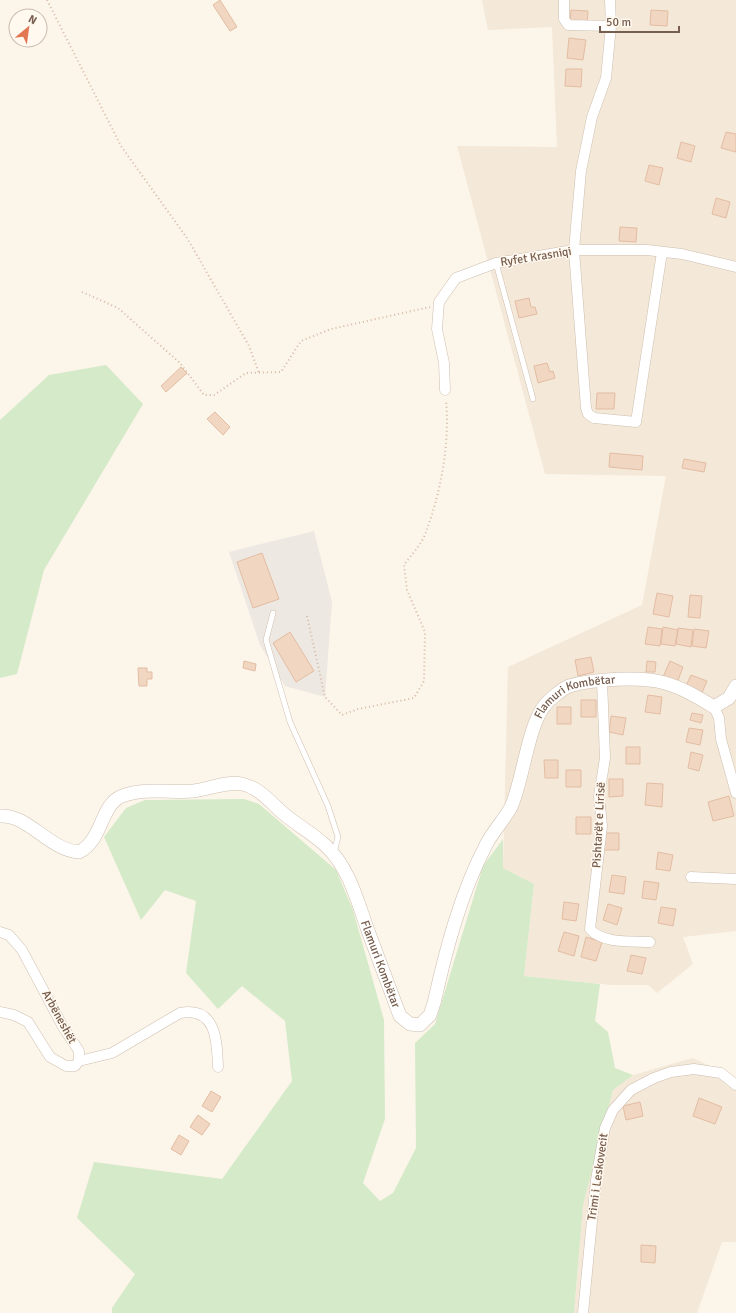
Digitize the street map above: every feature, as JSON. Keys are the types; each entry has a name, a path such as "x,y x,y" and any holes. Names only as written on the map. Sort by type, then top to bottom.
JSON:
{"street":[{"path":"564,0 564,19 568,25 611,26"},
{"path":"610,0 611,26 606,78 592,118 581,171 574,250 588,414 594,418 636,422 662,252"},
{"name":"Ryfet Krasniqi","path":"445,390 444,363 437,329 439,302 456,278 496,263 574,250 662,252 682,254 736,265"},
{"name":"Flamuri Kombëtar","path":"0,816 11,817 19,820 61,848 79,852 94,840 106,813 120,796 145,790 195,791 218,786 242,784 266,796 283,813 325,845 333,855 351,884 400,1016 410,1024 420,1025 430,1015 461,904 488,842 506,818 514,799 531,738 545,705 568,687 602,681 644,679 666,683 690,693 714,707"},
{"name":"Pishtarët e Lirisë","path":"602,681 605,758 599,796 602,826 590,929 594,934 604,939 650,942"},
{"path":"736,686 728,698 714,707 719,718 721,739 736,793"},
{"path":"691,877 736,879"},
{"name":"Arbëneshët","path":"0,932 9,935 22,950 63,1027 79,1051 79,1061 75,1066 66,1066 50,1057 28,1022 14,1015 0,1012"},
{"path":"79,1061 112,1053 180,1013 191,1011 201,1014 208,1020 217,1038 218,1067"},
{"name":"Trimi i Leskovecit","path":"583,1313 596,1180 605,1128 613,1110 631,1090 654,1078 671,1072 694,1069 721,1073 736,1085"}],"lane":[{"path":"496,263 533,399"},
{"path":"273,612 266,640 290,722 328,806 338,837 333,855"}],"path":[{"path":"47,0 121,146 187,238 249,346 259,373"},
{"path":"82,292 118,308 180,362 204,395 214,395 246,373 281,372 301,341 331,329 439,305"},
{"path":"306,616 325,697 342,715 358,709 414,698 424,682 425,632 407,590 404,565 426,534 443,470 448,419 445,390"}],"shaded area":[{"path":"482,0 736,0 736,931 683,937 693,964 657,993 648,985 612,985 524,976 534,884 503,868 508,667 642,605 666,476 545,474 457,146 557,147 552,27 488,30"},
{"path":"314,531 332,602 325,697 285,686 260,645 229,552"},
{"path":"693,1058 736,1078 736,1242 722,1242 697,1313 574,1313 583,1205 613,1090 633,1075"}],"green space":[{"path":"106,365 143,404 44,570 17,674 0,678 0,420 49,375"},
{"path":"244,799 259,804 336,870 353,910 384,1020 385,1119 363,1183 380,1201 393,1193 416,1148 415,1043 435,1024 483,866 503,839 503,868 534,884 524,976 600,984 595,1021 608,1032 615,1068 633,1075 613,1090 583,1205 574,1313 112,1313 112,1308 135,1274 77,1218 94,1162 222,1179 292,1081 285,1021 242,986 218,1009 186,973 196,901 165,890 141,920 104,837 126,808 145,800"}],"building":[{"path":"220,0 237,27 230,31 213,5"},
{"path":"571,10 588,11 587,25 570,24"},
{"path":"651,10 668,11 667,26 650,25"},
{"path":"569,38 586,40 583,60 567,58"},
{"path":"566,69 582,69 581,87 565,86"},
{"path":"726,132 736,134 736,152 721,148"},
{"path":"681,142 695,146 691,162 677,158"},
{"path":"649,165 663,168 659,185 645,181"},
{"path":"716,198 730,202 726,218 712,214"},
{"path":"620,227 637,228 636,242 619,241"},
{"path":"529,298 531,307 535,307 537,314 519,318 515,301"},
{"path":"547,363 550,372 553,371 555,378 538,383 534,366"},
{"path":"181,367 187,373 166,392 161,386"},
{"path":"597,393 615,393 614,409 596,409"},
{"path":"215,412 230,427 223,435 207,419"},
{"path":"610,453 643,456 642,470 609,467"},
{"path":"684,459 706,463 704,472 682,468"},
{"path":"262,553 279,599 253,608 237,562"},
{"path":"657,593 673,596 669,617 653,614"},
{"path":"690,595 702,596 700,618 688,617"},
{"path":"648,627 662,629 660,646 645,644"},
{"path":"663,627 678,630 675,646 661,644"},
{"path":"678,628 693,630 691,647 676,644"},
{"path":"694,629 709,631 706,648 692,646"},
{"path":"290,632 314,671 296,682 273,643"},
{"path":"591,657 594,672 578,676 575,660"},
{"path":"244,661 256,664 255,671 243,668"},
{"path":"647,661 656,662 655,672 646,672"},
{"path":"670,661 683,667 677,683 663,677"},
{"path":"138,668 147,668 147,672 152,672 152,679 147,679 147,686 139,686"},
{"path":"691,675 707,681 701,695 685,688"},
{"path":"648,695 662,697 660,714 645,712"},
{"path":"581,700 596,700 596,717 581,717"},
{"path":"557,707 571,707 571,724 557,724"},
{"path":"692,713 703,715 701,723 690,720"},
{"path":"611,716 626,718 623,735 609,732"},
{"path":"689,728 703,730 700,745 686,742"},
{"path":"626,747 640,747 640,764 626,764"},
{"path":"691,752 703,755 699,771 688,768"},
{"path":"544,760 558,760 558,778 545,778"},
{"path":"566,770 581,770 581,787 566,787"},
{"path":"609,779 623,779 623,796 609,797"},
{"path":"647,783 663,784 662,807 645,805"},
{"path":"729,796 734,816 713,821 708,802"},
{"path":"576,817 591,817 591,834 576,834"},
{"path":"604,833 619,833 619,850 604,850"},
{"path":"658,852 673,855 670,871 656,869"},
{"path":"612,875 626,877 624,894 609,892"},
{"path":"644,881 659,883 656,900 642,898"},
{"path":"564,902 579,904 576,921 562,919"},
{"path":"608,904 622,908 617,925 603,920"},
{"path":"661,907 676,909 673,926 658,923"},
{"path":"564,932 579,936 574,956 558,951"},
{"path":"586,937 602,942 596,961 581,957"},
{"path":"631,955 646,958 642,974 627,971"},
{"path":"211,1091 221,1097 212,1112 202,1106"},
{"path":"699,1098 722,1107 715,1124 693,1116"},
{"path":"640,1102 643,1116 626,1120 623,1106"},
{"path":"198,1115 210,1124 202,1135 190,1127"},
{"path":"179,1135 189,1141 181,1155 171,1149"},
{"path":"641,1245 656,1246 655,1263 641,1262"}]}
